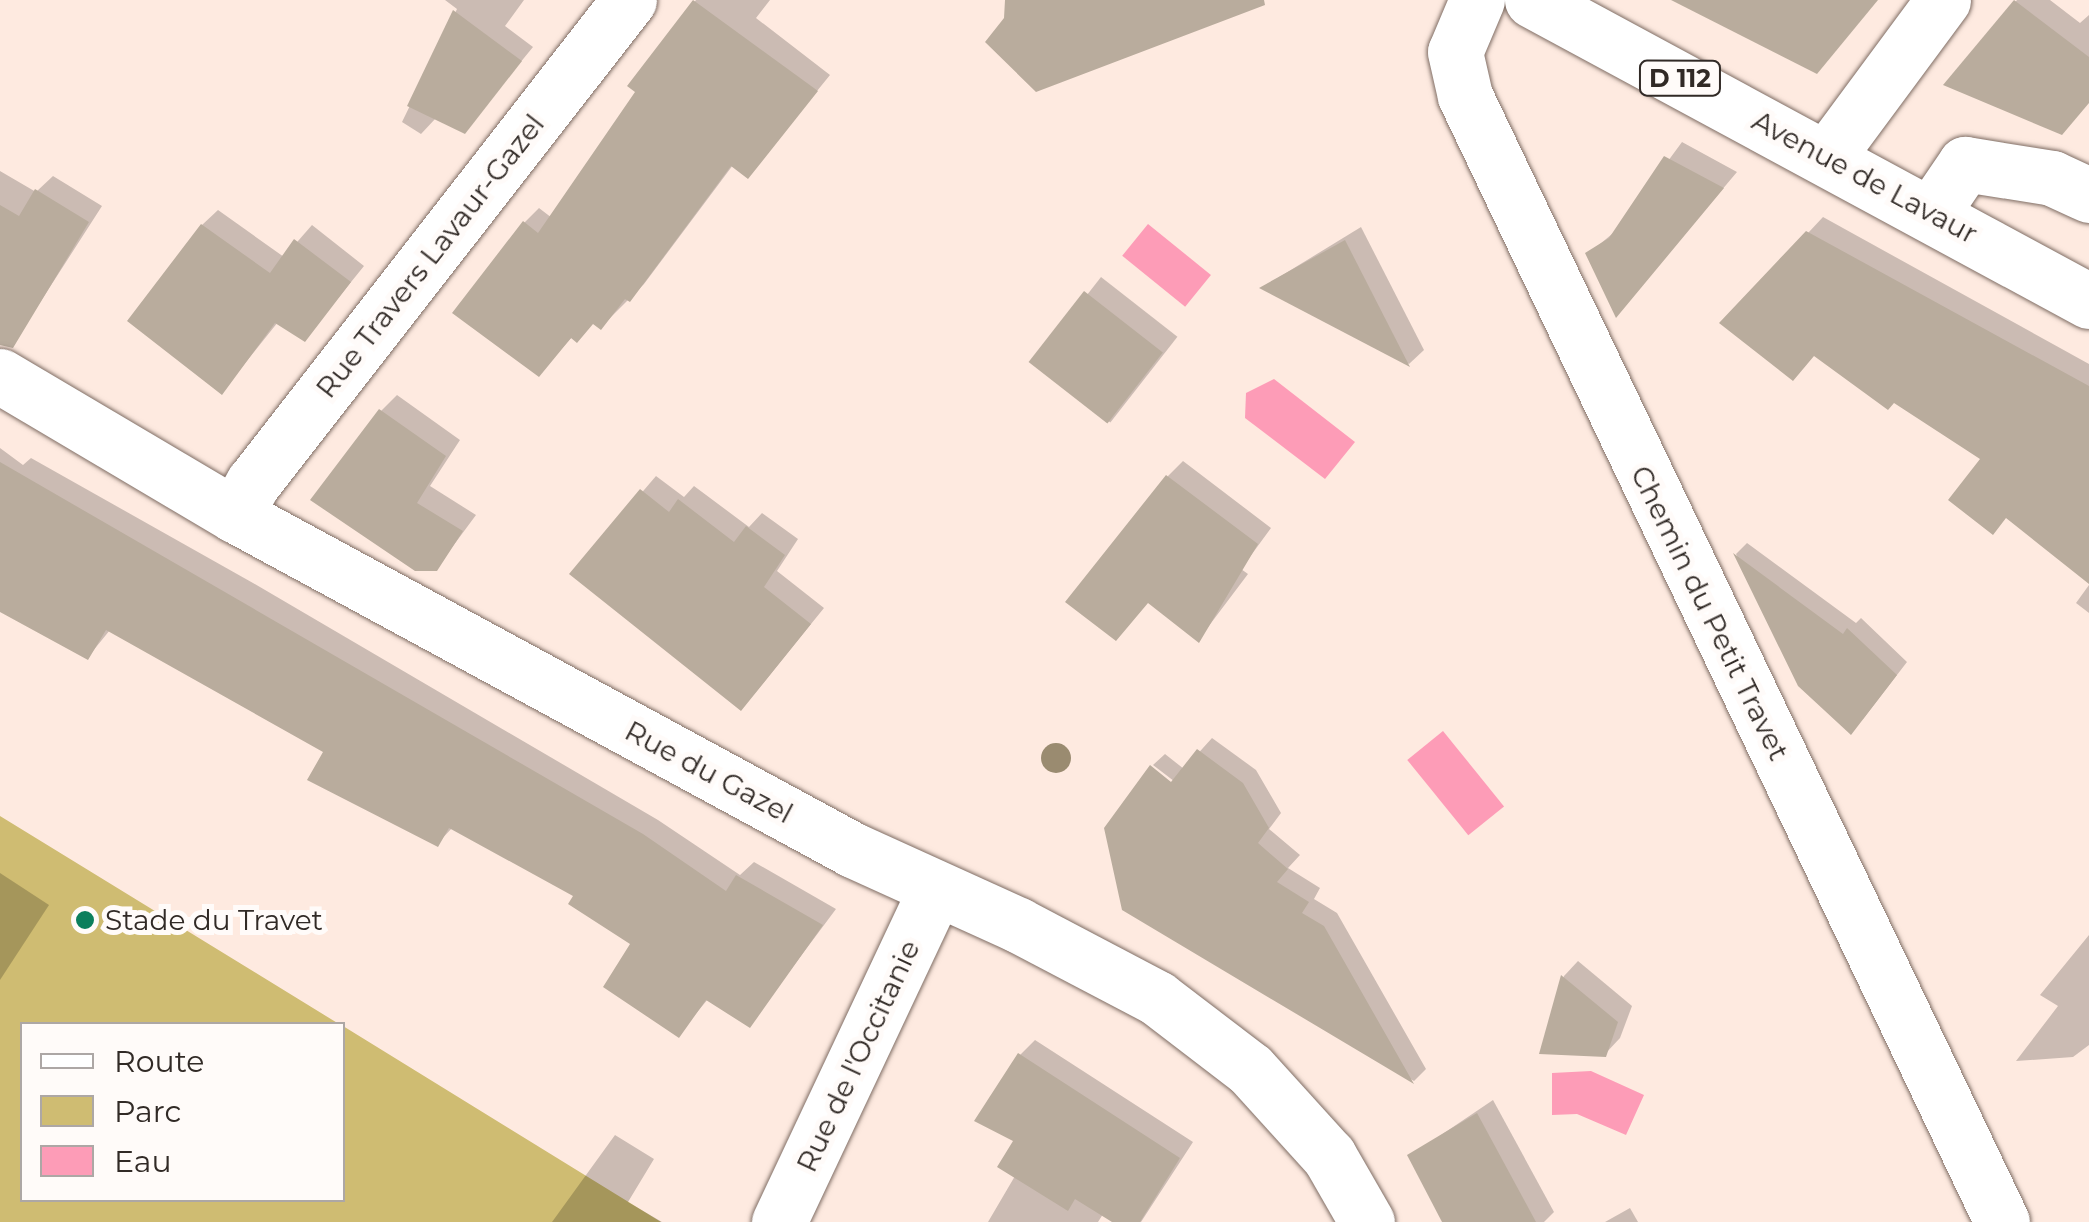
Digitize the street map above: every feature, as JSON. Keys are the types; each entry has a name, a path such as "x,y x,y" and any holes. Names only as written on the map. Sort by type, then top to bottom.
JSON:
{"street":[{"name":"Rue Travers Lavaur-Gazel","path":"235,515 253,483 630,0"},
{"name":"Chemin du Petit Travet","path":"1477,0 1455,52 1464,96 2002,1222"},
{"name":"Avenue de Lavaur","path":"1532,0 1933,211 2089,301"},
{"path":"1827,157 1943,0"},
{"path":"1933,211 1965,164 2052,178 2089,194"},
{"name":"Rue du Gazel","path":"0,376 235,515 935,890 1157,998 1250,1069 1329,1156 1367,1222"},
{"name":"Rue de l'Occitanie","path":"780,1222 935,890"}],"green space":[{"name":"Stade du Travet","path":"0,816 336,1022 20,1022 20,1202 345,1202 345,1027 661,1222 0,1222"}],"water":[{"path":"1148,224 1211,275 1185,307 1122,256"},
{"path":"1274,379 1355,442 1325,479 1245,418 1246,393"},
{"path":"1443,731 1504,806 1468,835 1407,760"},
{"path":"1591,1071 1644,1095 1626,1135 1577,1114 1552,1115 1552,1073"}],"building":[{"path":"693,0 818,91 748,179 731,166 630,302 625,299 601,330 593,324 577,343 571,338 539,377 452,313 523,221 538,233 635,92 627,86"},
{"path":"1005,0 1264,0 1265,5 1036,92 985,42 1004,18"},
{"path":"1671,0 1878,0 1817,74"},
{"path":"2014,0 2089,57 2089,103 2062,135 1943,85"},
{"path":"453,10 522,61 465,134 407,106"},
{"path":"1664,156 1724,188 1616,318 1585,253 1609,238"},
{"path":"35,189 89,222 13,348 0,345 0,205 19,216"},
{"path":"201,224 270,273 294,239 351,282 305,342 275,323 222,395 127,321"},
{"path":"1806,231 2089,386 2089,584 2006,518 1993,535 1948,500 1980,459 1894,403 1888,410 1814,356 1793,381 1719,323"},
{"path":"1345,240 1410,367 1259,288"},
{"path":"1084,291 1163,353 1107,423 1029,362"},
{"path":"379,409 446,456 417,503 463,531 437,571 415,571 310,500"},
{"path":"0,462 643,834 726,891 736,875 823,925 750,1028 706,1000 679,1038 603,987 630,944 568,904 573,896 449,828 438,847 307,780 323,752 106,630 88,660 0,612"},
{"path":"1166,475 1258,544 1199,643 1148,603 1116,641 1065,602"},
{"path":"640,489 669,512 678,499 734,542 746,526 785,555 764,587 811,624 741,711 569,574"},
{"path":"1733,553 1843,634 1847,628 1897,675 1851,735 1798,686"},
{"path":"1197,749 1243,783 1269,828 1258,843 1288,869 1277,882 1309,902 1302,913 1324,926 1414,1084 1122,910 1104,828 1150,765 1171,782"},
{"path":"1561,975 1618,1022 1606,1057 1539,1054"},
{"path":"1018,1053 1180,1158 1140,1222 1112,1222 1075,1199 1068,1211 997,1167 1013,1141 974,1121"},
{"path":"1477,1113 1536,1222 1442,1222 1407,1155"}],"place":[{"name":"Stade du Travet","path":"85,920"}]}
